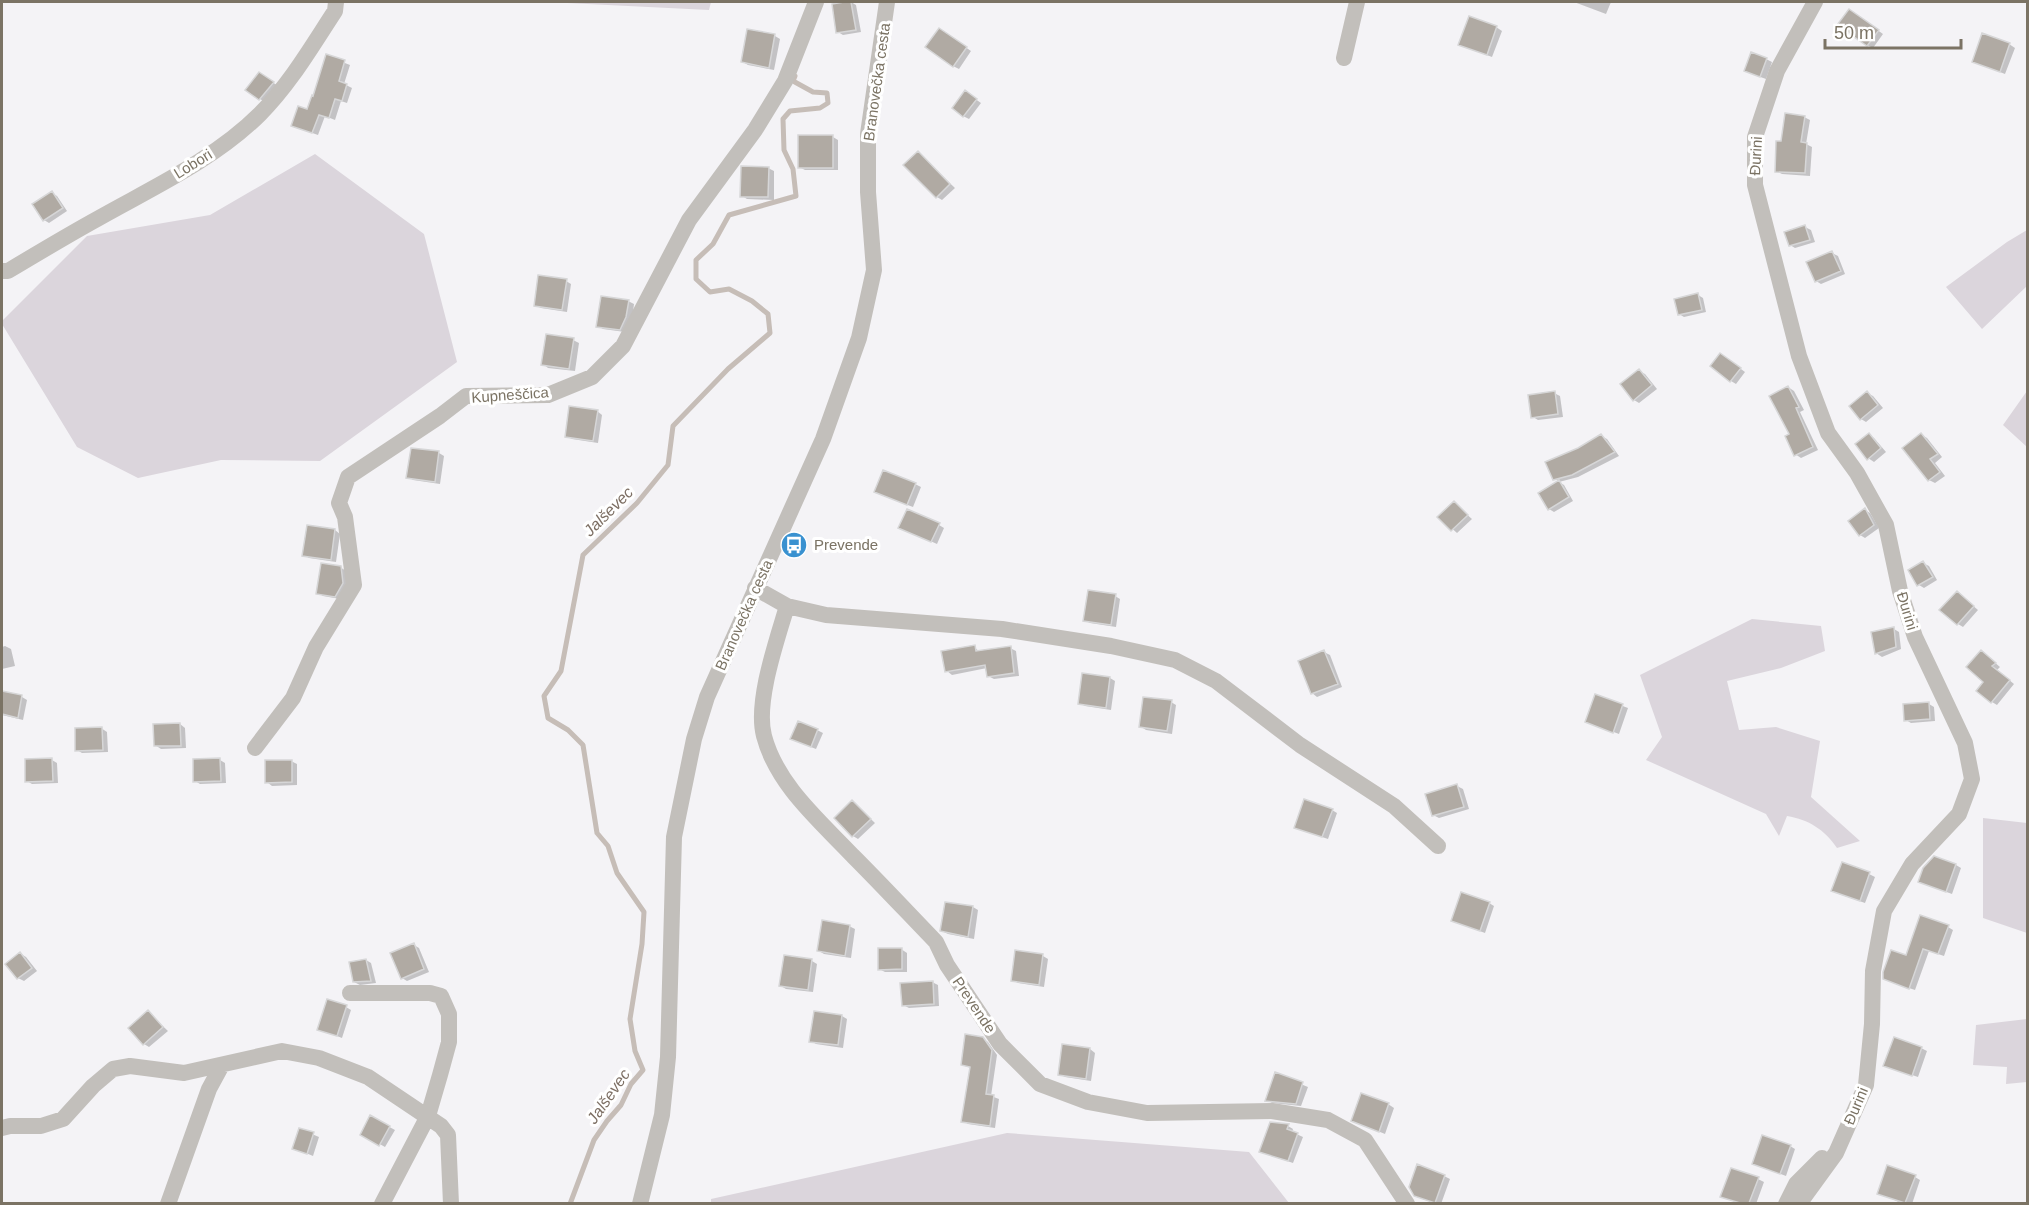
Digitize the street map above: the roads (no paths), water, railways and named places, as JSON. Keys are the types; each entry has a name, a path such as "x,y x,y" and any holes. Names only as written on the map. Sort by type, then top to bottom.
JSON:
{"street":[{"name":"Lobori","path":"2,272 8,271 162,184 222,146 260,114 293,75 335,11 336,2"},
{"name":"Kupneščica","path":"255,748 293,698 316,646 354,585 345,517 339,503 348,477 466,396 548,395 592,377 623,346 689,220 755,129 785,81 816,2"},
{"name":"Branovečka cesta","path":"640,1203 662,1115 668,1057 674,837 694,739 707,697 823,439 859,338 874,270 868,192 868,134 887,2"},
{"path":"1344,58 1357,2"},
{"name":"Đurini","path":"1799,1203 1836,1153 1866,1085 1872,1024 1873,971 1884,910 1912,864 1959,814 1972,778 1965,742 1916,637 1900,591 1886,525 1857,473 1828,433 1799,356 1755,185 1755,137 1777,70 1815,2"},
{"path":"756,588 788,606 826,615 1002,629 1111,646 1175,660 1216,681 1300,745 1395,806 1438,846"},
{"name":"Prevende","path":"788,606 772,655 763,699 763,735 781,777 814,816 936,942 947,964 1000,1044 1040,1084 1088,1102 1148,1113 1272,1111 1328,1120 1365,1140 1407,1203"},
{"path":"350,993 430,993 441,996 449,1014 449,1042 428,1116 382,1203"},
{"path":"2,1128 41,1126 63,1119 93,1086 113,1069 130,1066 184,1073 282,1051 319,1058 368,1077 441,1126 448,1135 451,1203"},
{"path":"168,1203 209,1089 222,1065"},
{"path":"1786,1203 1796,1184 1828,1151 1841,1142"}],"waterway":[{"name":"Jalševec","path":"570,1204 594,1140 621,1105 631,1084 643,1070 635,1051 630,1019 642,944 644,912 617,873 608,846 597,833 583,745 568,730 548,718 544,696 561,671 583,555 637,503 668,465 673,426 728,369 770,333 768,314 752,301 729,289 710,292 696,279 696,260 713,244 729,215 796,196 793,169 784,150 783,119 790,111 820,108 828,103 827,93 813,92 793,81 795,76"}],"place":[{"name":"Prevende","path":"794,545"}]}
